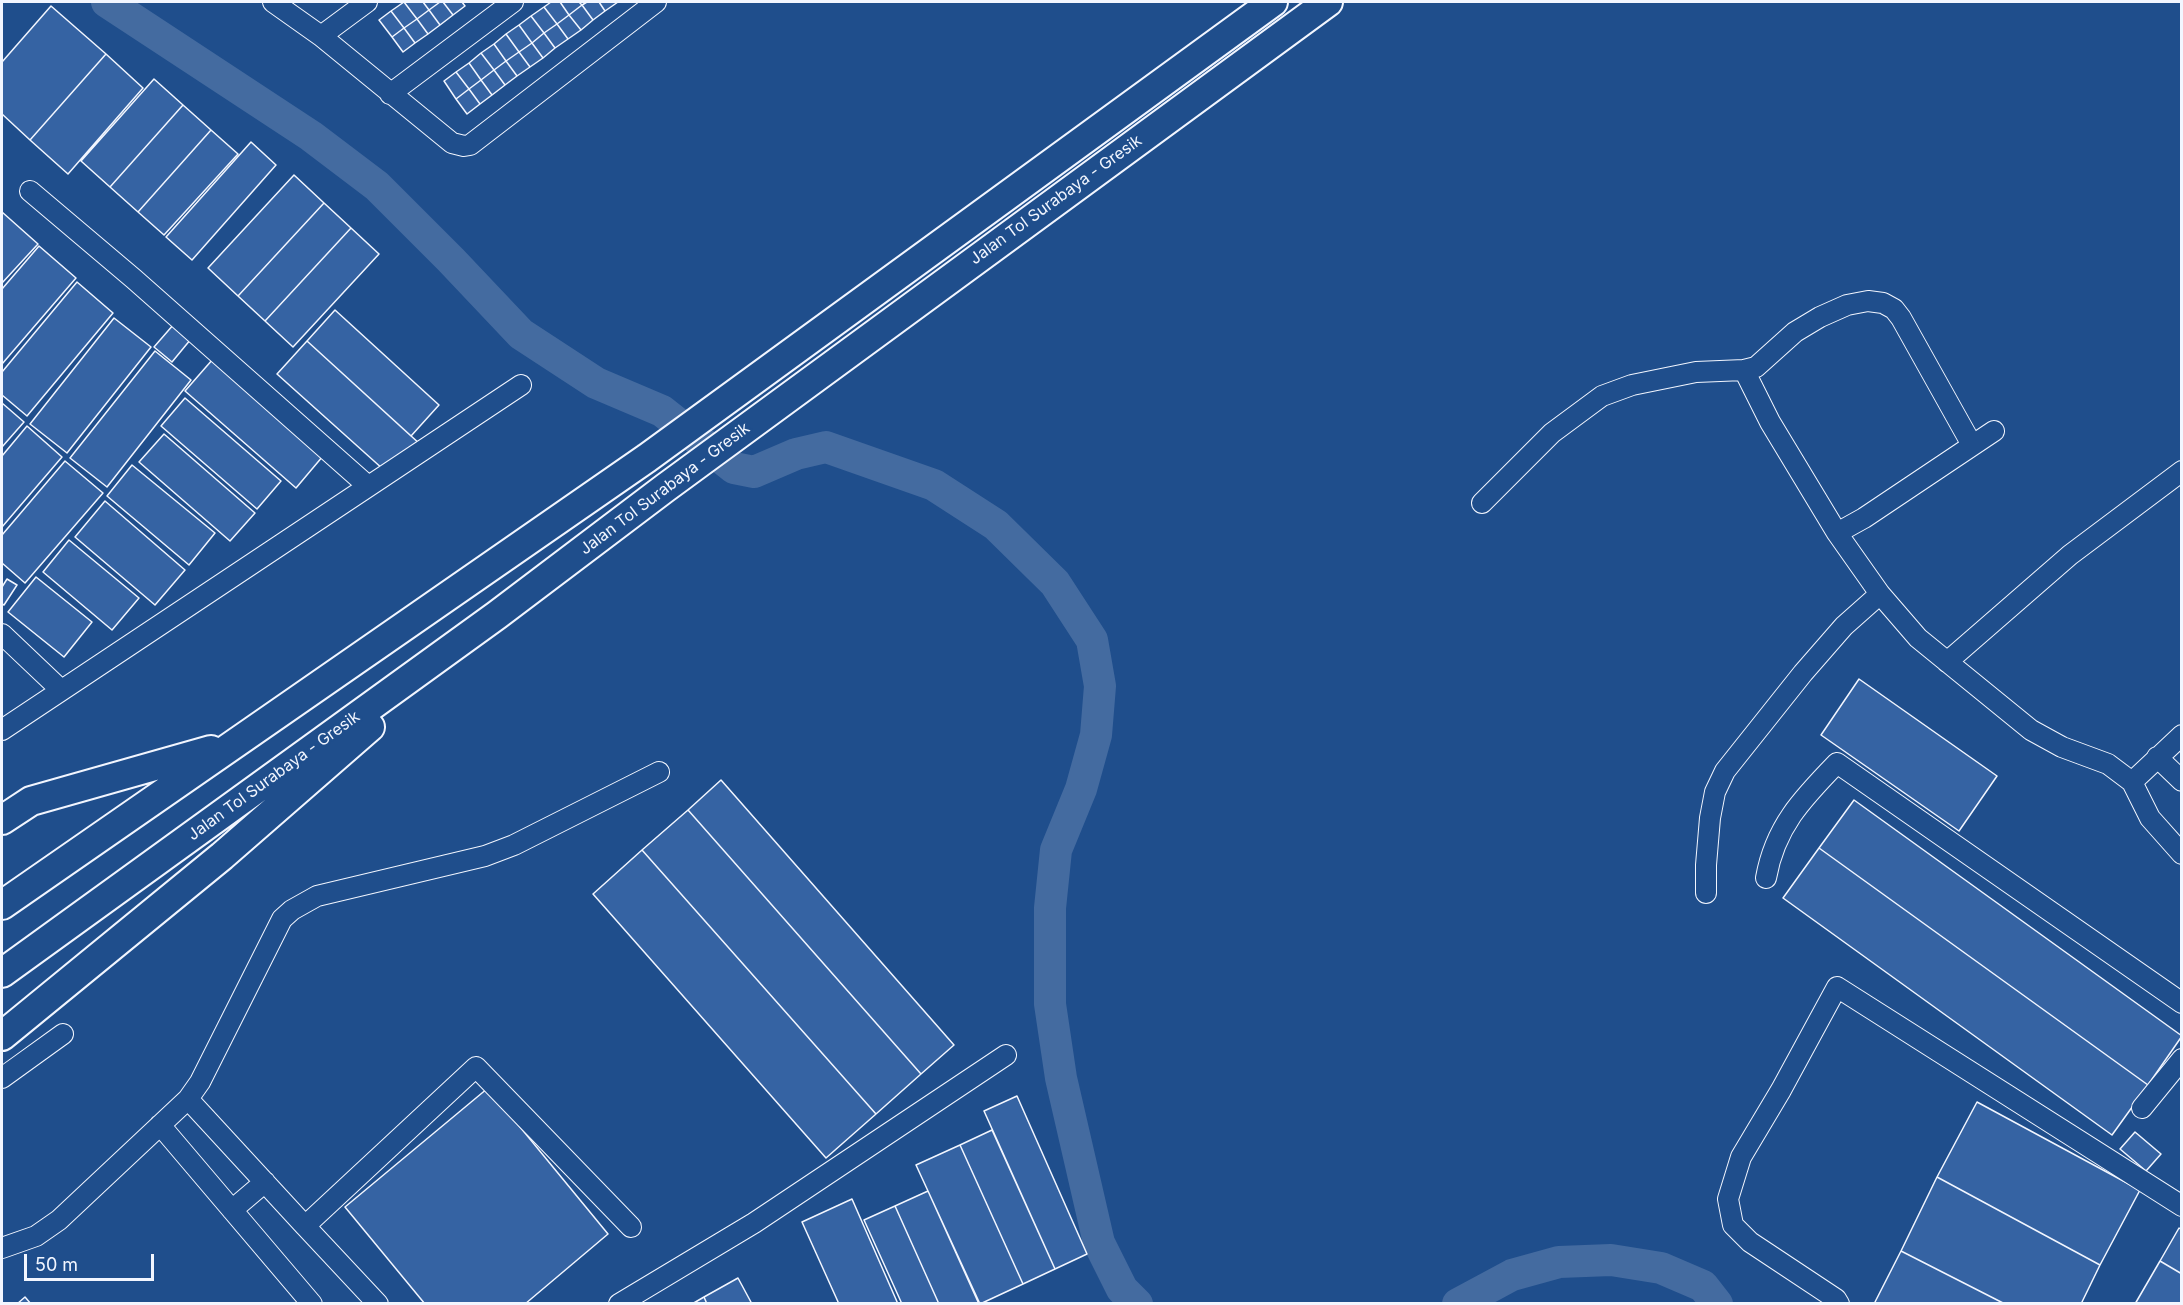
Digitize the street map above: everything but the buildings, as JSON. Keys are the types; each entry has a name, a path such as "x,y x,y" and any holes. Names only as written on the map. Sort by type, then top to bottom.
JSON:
{"highway":[{"name":"Jalan Tol Surabaya - Gresik","path":"2,905 647,458 1273,2"},
{"name":"Jalan Tol Surabaya - Gresik","path":"2,973 498,615 665,488 1328,2"},
{"path":"2,1036 222,856 498,615"},
{"path":"2,820 31,801 234,743"}],"street":[{"path":"273,2 321,36 452,143 465,146 656,2"},
{"path":"321,36 367,2"},
{"path":"390,94 513,2"},
{"path":"30,190 368,486"},
{"path":"1482,503 1552,433 1602,396 1632,385 1696,372 1744,370 1756,367 1795,332 1820,317 1847,305 1868,301 1883,303 1894,309 1901,318 1972,446"},
{"path":"1744,370 1770,422 1837,533 1880,594 1918,638 2031,730 2062,747 2108,764 2132,782 2150,818 2181,854"},
{"path":"2,730 521,385"},
{"path":"1837,533 1864,518 1994,431"},
{"path":"1947,662 2070,555 2181,471"},
{"path":"1706,893 1710,818 1715,792 1725,771 1844,626 1880,594"},
{"path":"2,634 61,690"},
{"path":"2132,782 2181,735"},
{"path":"2157,757 2181,781"},
{"path":"1766,878 1769,860 1783,826 1837,763 2181,1003"},
{"path":"2,1248 36,1236 59,1220 188,1099 200,1082 282,919 292,910 317,896 495,853 659,772"},
{"path":"1839,1304 1836,1299 1750,1242 1733,1225 1728,1199 1742,1157 1837,987 2181,1206"},
{"path":"2,1078 63,1034"},
{"path":"619,1304 754,1223 1006,1054"},
{"path":"2142,1108 2181,1059"},
{"path":"305,1226 476,1067 631,1227"},
{"path":"188,1099 378,1304"},
{"path":"160,1125 312,1304"},
{"path":"232,1210 265,1182"}],"waterway":[{"path":"107,2 311,136 377,186 521,334 596,383 662,411 734,468 754,472 796,454 826,447 934,485 996,525 1055,583 1092,640 1100,686 1096,735 1081,789 1056,850 1050,908 1050,1004 1061,1078 1099,1243 1122,1289 1137,1304"},
{"path":"1458,1304 1512,1275 1559,1262 1611,1260 1661,1268 1703,1286 1717,1304"}]}
